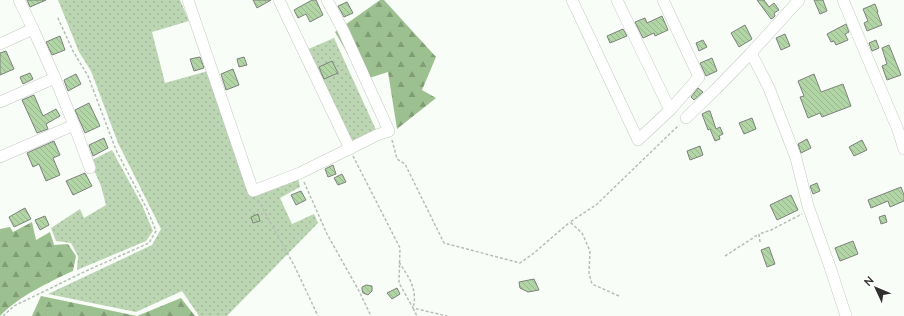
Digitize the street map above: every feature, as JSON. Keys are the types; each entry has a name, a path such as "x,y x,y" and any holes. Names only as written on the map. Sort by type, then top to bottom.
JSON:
{"street":[{"path":"18,0 55,78 90,168"},
{"path":"188,0 253,191 300,173 377,135 389,131 346,37 327,0"},
{"path":"279,0 350,149"},
{"path":"572,0 638,140 670,110 699,77 663,0"},
{"path":"617,0 670,110"},
{"path":"843,0 898,130 904,150"},
{"path":"686,118 751,53 792,2"},
{"path":"0,44 33,29"},
{"path":"751,53 769,88 793,151 808,206 828,260 846,316"},
{"path":"0,102 55,78"},
{"path":"0,157 74,125"}],"path":[{"path":"3,316 14,306 86,271 149,243 156,231 147,209 116,150 88,76 73,51 57,16"},
{"path":"389,131 397,160 405,164 444,243 520,262 534,253 570,222 596,205 686,118"},
{"path":"350,149 400,248 399,283 417,316"},
{"path":"300,173 327,234 359,291 371,316"},
{"path":"253,191 295,267 318,316"},
{"path":"725,256 759,234 771,230 803,213 808,206"},
{"path":"570,222 582,233 590,251 589,273 592,284 619,296"},
{"path":"759,234 760,242"},
{"path":"399,262 413,285 415,300 413,308"},
{"path":"413,308 447,316"}],"green space":[{"path":"58,0 180,0 189,21 152,32 165,83 208,71 250,193 298,177 300,187 280,198 292,224 314,214 318,223 227,316 199,316 182,291 136,312 48,294 152,245 161,229 118,143 91,71 79,52"},
{"path":"380,0 384,0 436,57 422,90 436,98 397,129 388,72 363,80 335,32"},
{"path":"334,38 377,132 345,147 299,53"},
{"path":"112,150 142,205 153,231 146,241 77,270 78,256 71,243 56,241 51,228 80,209 84,218 106,205 101,186 90,161"},
{"path":"32,222 36,240 50,232 54,245 68,244 76,256 73,271 25,296 0,316 0,229 10,227 13,232"},
{"path":"41,296 137,316 32,316"},
{"path":"181,298 195,316 137,316"}],"building":[{"path":"27,0 46,0 30,7"},
{"path":"253,0 271,0 257,8"},
{"path":"312,0 316,0 323,15 310,22 306,14 298,18 294,10"},
{"path":"757,0 764,0 769,7 774,3 779,10 774,13 775,16 771,19"},
{"path":"814,0 823,0 827,11 820,14"},
{"path":"347,2 353,13 344,17 338,6"},
{"path":"875,4 882,25 867,31 864,23 868,21 863,9"},
{"path":"662,16 668,30 655,36 654,33 643,38 635,22 645,18 647,23"},
{"path":"846,24 849,32 845,34 848,40 836,45 834,41 831,42 827,34"},
{"path":"745,25 752,39 739,47 731,33"},
{"path":"623,29 627,36 610,43 607,36"},
{"path":"785,34 790,46 781,50 776,38"},
{"path":"60,36 65,50 52,55 46,42"},
{"path":"703,40 707,47 699,51 696,43"},
{"path":"876,40 879,48 872,51 869,43"},
{"path":"889,45 901,75 887,80 882,66 887,64 882,48"},
{"path":"6,51 14,69 0,75 0,53"},
{"path":"200,57 204,68 194,71 190,59"},
{"path":"244,57 247,65 239,67 237,59"},
{"path":"712,58 717,71 706,76 700,63"},
{"path":"332,61 338,73 324,79 319,67"},
{"path":"233,69 239,85 226,90 221,74"},
{"path":"30,73 33,79 23,84 20,77"},
{"path":"76,74 81,84 68,91 64,80"},
{"path":"814,74 821,92 843,84 851,106 822,117 820,113 808,118 800,97 804,96 798,81"},
{"path":"698,88 703,92 694,100 691,97"},
{"path":"34,95 43,116 56,109 60,116 46,124 48,129 37,133 22,100"},
{"path":"89,103 100,126 85,133 75,110"},
{"path":"710,111 716,129 720,127 723,134 719,136 720,139 715,141 710,129 708,130 702,114"},
{"path":"752,118 756,129 744,134 739,123"},
{"path":"104,138 108,148 93,156 89,145"},
{"path":"807,139 811,148 801,153 798,144"},
{"path":"862,140 867,150 854,156 849,147"},
{"path":"54,141 60,155 53,158 60,175 46,181 39,164 33,167 27,153"},
{"path":"700,146 703,155 690,160 687,151"},
{"path":"333,165 336,174 328,177 325,169"},
{"path":"85,173 92,186 73,195 66,181"},
{"path":"342,174 346,182 338,185 334,178"},
{"path":"817,183 820,191 813,194 810,186"},
{"path":"901,187 904,195 904,201 890,207 888,201 871,208 868,200"},
{"path":"301,191 306,200 296,205 291,195"},
{"path":"791,195 798,210 777,220 770,205"},
{"path":"25,208 31,219 14,227 9,217"},
{"path":"258,214 260,221 253,223 251,217"},
{"path":"885,215 887,222 881,224 879,217"},
{"path":"45,216 49,225 40,230 35,220"},
{"path":"853,241 858,254 840,261 835,248"},
{"path":"769,247 775,264 767,267 761,250"},
{"path":"534,279 539,290 528,292 520,288 519,282"},
{"path":"366,285 372,286 372,291 368,295 363,293 362,290 362,287"},
{"path":"397,288 400,294 392,299 387,293"}]}
